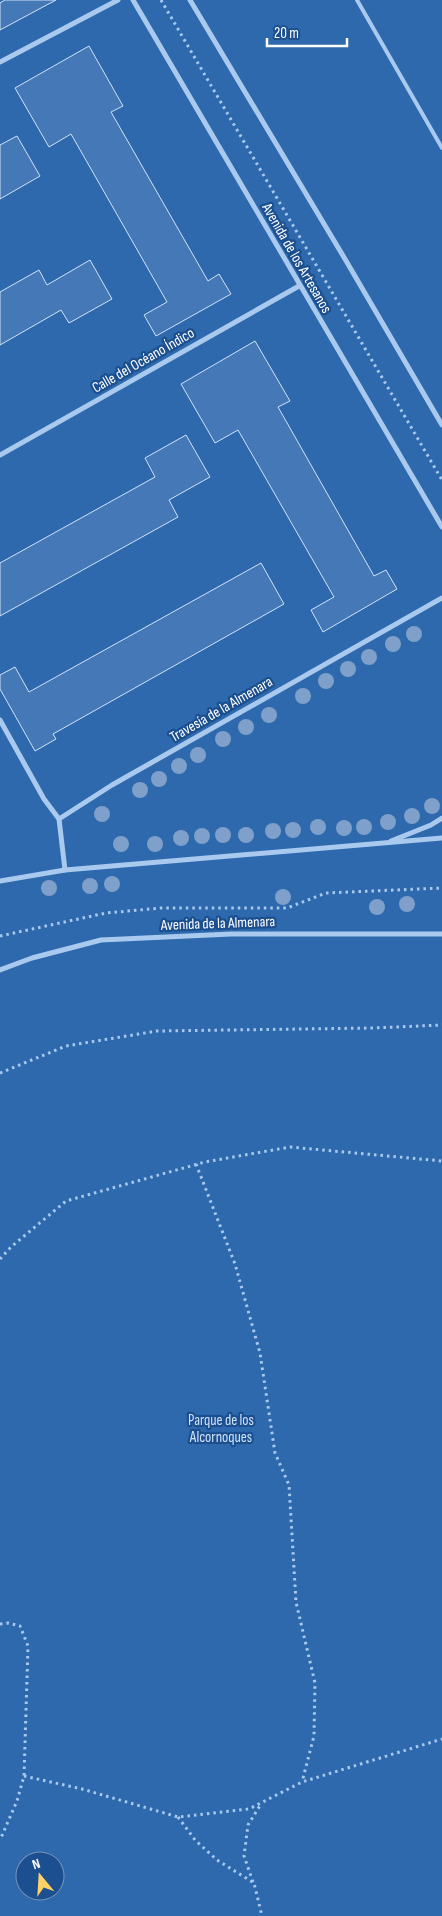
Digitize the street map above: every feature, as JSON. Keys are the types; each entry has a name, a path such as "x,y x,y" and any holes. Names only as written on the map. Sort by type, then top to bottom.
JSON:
{"street":[{"path":"0,62 118,0"},
{"name":"Avenida de los Artesanos","path":"133,0 442,527"},
{"path":"190,0 442,425"},
{"name":"Calle del Océano Índico","path":"0,455 299,286"},
{"name":"Travesía de la Almenara","path":"60,819 121,780 442,598"},
{"path":"0,720 44,798 60,819 65,870"},
{"path":"383,844 431,825 442,818"},
{"path":"0,881 65,870 442,838"},
{"name":"Avenida de la Almenara","path":"0,970 32,958 101,940 231,934 442,934"}],"lane":[{"path":"357,0 442,148"}],"path":[{"path":"161,0 442,480"},
{"path":"0,936 106,913 160,908 287,908 326,893 442,888"},
{"path":"0,1073 66,1046 157,1031 374,1028 442,1024"},
{"path":"0,1259 66,1201 196,1164 290,1146 442,1161"},
{"path":"196,1164 235,1264 260,1352 275,1453 289,1485 296,1602 315,1683 314,1736 302,1782"},
{"path":"0,1624 8,1623 20,1626 28,1646 24,1776 17,1801 0,1840"},
{"path":"24,1776 82,1789 178,1817 250,1809 302,1782 442,1739"},
{"path":"261,1803 248,1824 244,1856 254,1883 262,1916"},
{"path":"178,1817 195,1840 217,1860 254,1883"}],"green space":[{"name":"Parque de los Alcornoques","path":"0,0 442,0 442,1916 0,1916"}],"building":[{"path":"5,0 56,0 0,30 0,3"},
{"path":"89,46 123,106 111,112 208,281 219,274 231,294 156,336 144,315 167,302 71,134 49,147 15,88"},
{"path":"17,136 40,176 0,199 0,145"},
{"path":"90,260 112,299 69,323 61,310 0,345 0,292 39,270 47,285"},
{"path":"255,341 290,401 278,407 374,576 386,570 397,589 323,632 311,610 334,597 238,430 215,443 181,384"},
{"path":"186,435 210,477 169,500 178,517 0,616 0,563 155,477 145,458"},
{"path":"261,563 284,604 53,734 56,739 35,751 0,689 0,675 15,667 29,692"}]}
